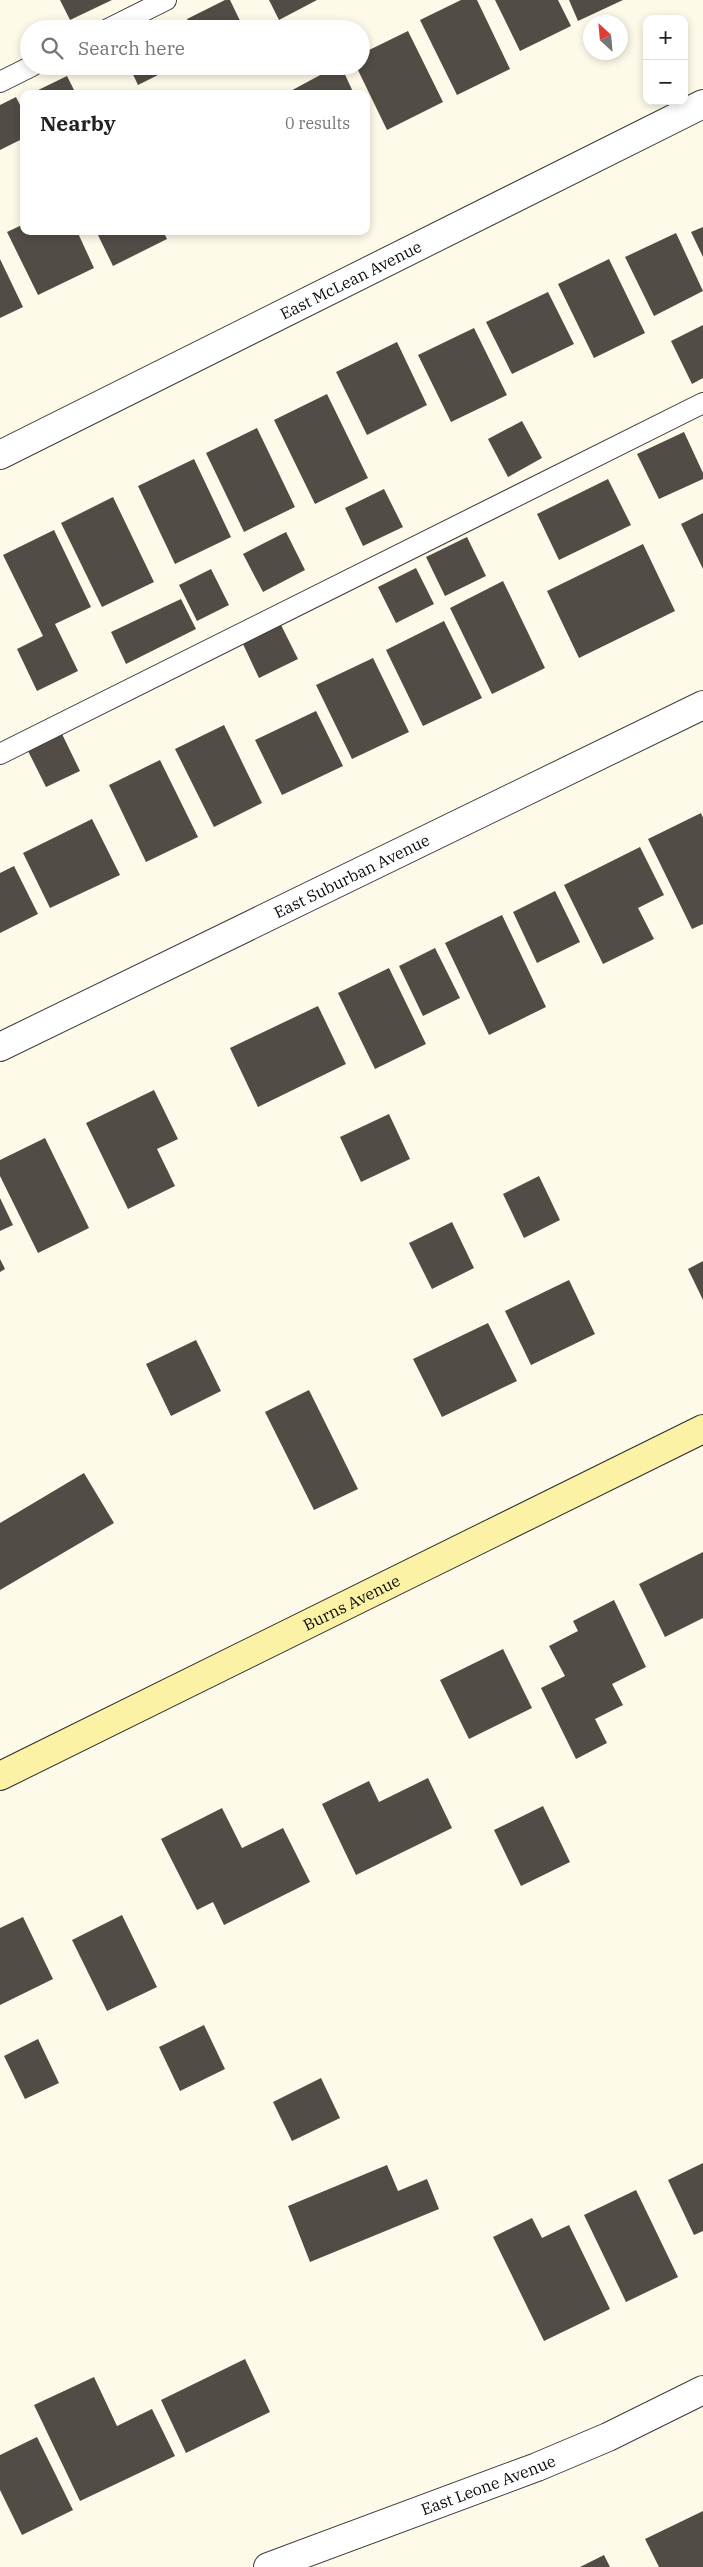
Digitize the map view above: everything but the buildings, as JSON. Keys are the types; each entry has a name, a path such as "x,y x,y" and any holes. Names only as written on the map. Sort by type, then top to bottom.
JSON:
{"street":[{"name":"East McLean Avenue","path":"0,455 703,104"},
{"name":"East Suburban Avenue","path":"0,1047 703,705"},
{"name":"Burns Avenue","path":"0,1776 703,1429"},
{"name":"East Leone Avenue","path":"268,2567 537,2467 608,2436 703,2390"}],"lane":[{"path":"126,20 166,0"},
{"path":"0,82 20,72"},
{"path":"0,754 703,402"}]}
